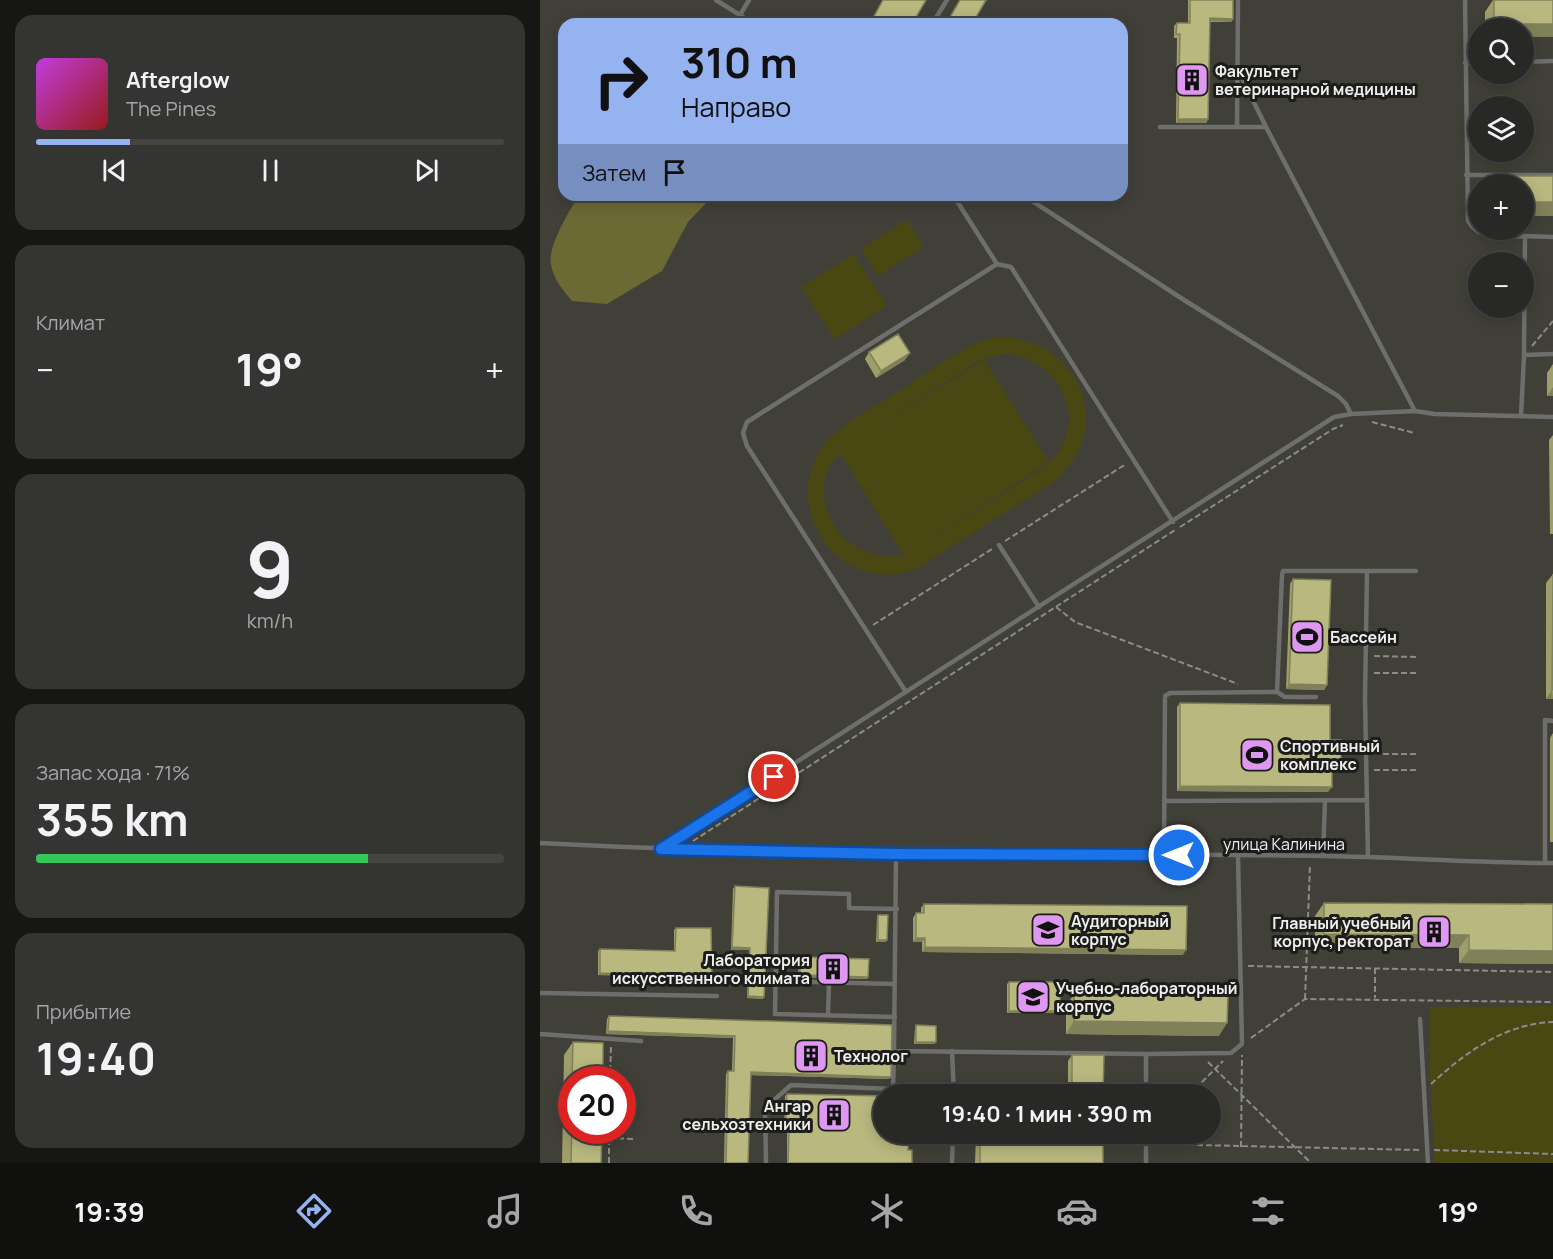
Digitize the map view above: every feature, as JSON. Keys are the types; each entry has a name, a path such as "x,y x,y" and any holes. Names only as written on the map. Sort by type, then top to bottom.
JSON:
{"lane":[{"path":"716,0 745,18"},
{"path":"740,15 749,0"},
{"path":"936,18 947,0"},
{"path":"1237,127 1238,0"},
{"path":"1465,0 1468,220"},
{"path":"1534,62 1553,62"},
{"path":"1238,68 1266,127 1415,411"},
{"path":"1160,128 1266,127"},
{"path":"1466,175 1553,175"},
{"path":"957,201 997,264"},
{"path":"1032,201 1184,300 1338,396 1346,404 1351,414"},
{"path":"1534,236 1553,237"},
{"path":"1521,416 1525,240"},
{"path":"906,692 747,446 742,433 747,422 997,264 1011,267 1173,522"},
{"path":"1524,355 1553,354"},
{"path":"661,849 1334,417 1415,411 1435,414 1553,417"},
{"path":"999,545 1039,607"},
{"path":"1277,692 1283,571 1416,571"},
{"path":"1366,571 1368,857"},
{"path":"1164,855 1164,699 1167,694 1277,692 1285,697 1316,697"},
{"path":"1545,863 1545,720 1553,721"},
{"path":"1164,801 1366,800"},
{"path":"1323,856 1325,801"},
{"path":"1179,837 1179,855"},
{"name":"улица Калинина","path":"540,843 678,850 896,854 1323,856 1553,863"},
{"path":"893,1084 896,854"},
{"path":"894,1051 1231,1053 1242,1044 1238,856"},
{"path":"895,1017 775,1014 777,892 849,894 849,908 897,909"},
{"path":"775,981 895,984"},
{"path":"828,1015 829,983"},
{"path":"540,993 717,996"},
{"path":"1420,1019 1428,1163"},
{"path":"540,1034 641,1041"},
{"path":"952,1051 954,1084"},
{"path":"1146,1054 1146,1084"},
{"path":"766,1163 765,1108 791,1085 873,1088"},
{"path":"952,1163 953,1144"},
{"path":"1146,1144 1146,1163"}],"path":[{"path":"1524,355 1553,321"},
{"path":"1368,421 1415,433"},
{"path":"678,850 1333,429 1349,422"},
{"path":"1049,601 1075,622 1238,684"},
{"path":"1366,656 1416,657"},
{"path":"1366,673 1416,673"},
{"path":"1366,754 1416,754"},
{"path":"1366,770 1416,770"},
{"path":"1305,999 1311,856"},
{"path":"1239,966 1553,972"},
{"path":"1375,968 1375,1000"},
{"path":"1241,1147 1242,1044 1305,999 1553,1002"},
{"path":"1424,1089 1479,1044 1513,1029 1531,1024 1553,1022"},
{"path":"610,1066 611,1040"},
{"path":"1198,1053 1216,1068 1311,1163"},
{"path":"1200,1084 1231,1053"},
{"path":"609,1144 609,1163"},
{"path":"1146,1144 1553,1154"}],"shaded area":[{"path":"540,0 1553,0 1553,1163 540,1163"},
{"path":"576,201 708,201 688,222 662,271 607,304 572,301 554,275 551,264 552,248"},
{"path":"907,220 924,247 878,276 861,249"},
{"path":"854,254 887,306 835,339 801,287"},
{"path":"1002,337 1030,342 1052,354 1070,371 1081,392 1086,415 1083,439 1072,462 1052,483 918,568 898,574 878,574 859,569 843,560 829,548 818,532 811,515 808,497 809,478 821,448 830,438 863,413 966,348 985,340","holes":["1003,354 1025,358 1043,368 1056,381 1065,398 1069,416 1067,435 1058,453 1049,462 984,360 867,433 974,364 983,359","840,453 903,554 903,555 882,556 863,551 847,540 834,525 826,508 824,489 828,471","1048,462 1042,469 909,553"]},
{"path":"1553,1006 1553,1163 1435,1163 1430,1074 1430,1007"}],"building":[{"path":"883,0 926,0 916,18 873,18"},
{"path":"960,0 986,0 976,18 950,18"},
{"name":"Факультет ветеринарной медицины","path":"1190,0 1233,0 1233,19 1210,18 1208,119 1178,119 1180,34 1176,34 1177,23 1190,23"},
{"path":"1494,0 1553,0 1553,24 1534,24 1534,18 1494,18"},
{"path":"1534,176 1553,176 1553,202 1534,202"},
{"path":"898,334 910,353 881,371 869,352"},
{"path":"1553,574 1553,690 1552,690"},
{"name":"Бассейн","path":"1293,579 1331,580 1327,685 1289,684"},
{"name":"Спортивный комплекс","path":"1180,703 1330,705 1330,740 1341,740 1341,761 1332,761 1332,787 1180,786"},
{"path":"735,886 769,888 764,997 748,996 750,948 732,947"},
{"name":"Главный учебный корпус, ректорат","path":"1324,903 1553,904 1553,951 1469,950 1469,935 1324,934"},
{"name":"Аудиторный корпус","path":"924,904 1187,906 1186,950 925,947 925,938 916,938 916,913 924,913"},
{"path":"878,915 888,915 887,940 878,940"},
{"path":"676,928 711,928 712,975 600,973 600,949 675,951"},
{"name":"Лаборатория искусственного климата","path":"800,957 869,959 868,977 800,975"},
{"name":"Учебно-лабораторный корпус","path":"1009,982 1060,982 1060,1011 1009,1011"},
{"path":"1074,994 1228,996 1227,1023 1074,1021"},
{"name":"Технолог","path":"609,1016 892,1025 891,1077 751,1072 748,1163 726,1163 728,1071 734,1071 735,1036 608,1031"},
{"path":"916,1025 936,1026 936,1042 916,1042"},
{"path":"573,1042 603,1043 603,1066 572,1066"},
{"path":"1072,1055 1104,1055 1103,1084 1072,1084"},
{"path":"787,1094 873,1096 873,1144 908,1144 908,1150 912,1150 912,1163 788,1163 789,1130 785,1130"},
{"path":"571,1144 602,1144 601,1163 571,1163"},
{"path":"980,1144 1103,1144 1103,1163 980,1163"}],"place":[{"name":"Факультет ветеринарной медицины","path":"1192,80"},
{"name":"Бассейн","path":"1307,637"},
{"name":"Спортивный комплекс","path":"1257,755"},
{"name":"Аудиторный корпус","path":"1048,930"},
{"name":"Главный учебный корпус, ректорат","path":"1434,932"},
{"name":"Лаборатория искусственного климата","path":"833,969"},
{"name":"Учебно-лабораторный корпус","path":"1033,997"},
{"name":"Технолог","path":"811,1056"},
{"name":"Ангар сельхозтехники","path":"834,1115"}],"route":[{"path":"774,777 661,849 896,854 1179,855"}]}
